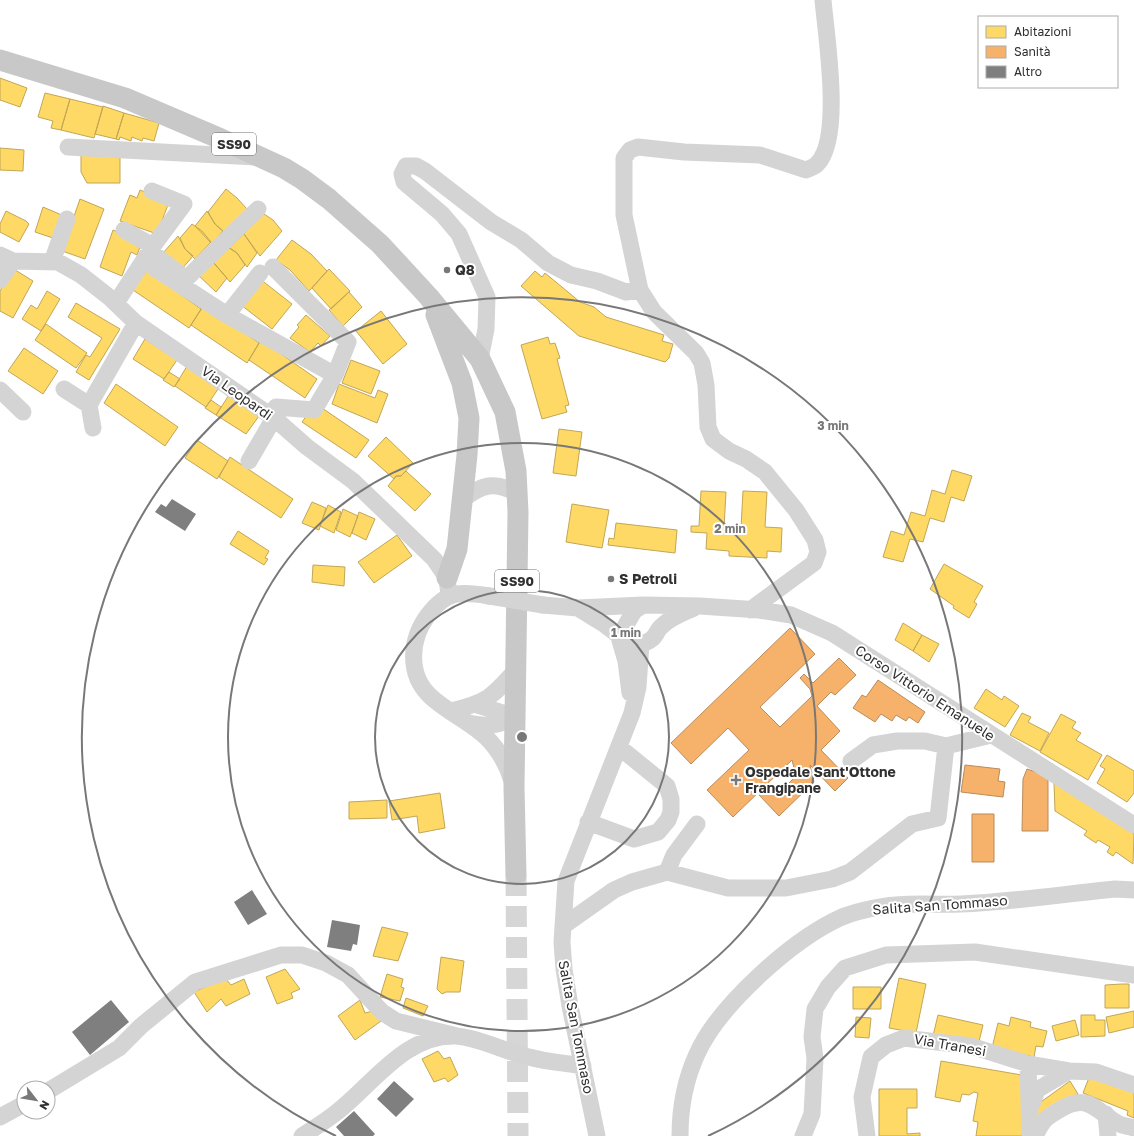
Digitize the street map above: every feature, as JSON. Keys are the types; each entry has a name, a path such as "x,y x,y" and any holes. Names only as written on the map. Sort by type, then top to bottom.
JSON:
{"main road":[{"name":"SS90","path":"0,60 125,98 262,158 302,178 329,199 380,244 428,296 480,359 505,412 512,442 517,493 516,717 514,787 516,875"},
{"path":"428,296 462,383 469,418 468,455 457,549 448,586"}],"street":[{"path":"750,610 814,563 818,552 815,540 796,510 766,472 746,459 729,451 713,439 708,427 706,385 702,363 696,353 654,312 640,290 624,216 624,158 630,150 638,147 684,152 760,155 806,170 817,165 824,155 832,115 823,0"},
{"path":"68,147 262,158"},
{"path":"480,359 486,329 487,297 460,234 442,214 404,182 402,174 406,166 416,166 426,171 491,222 521,240 548,263 570,275 597,281 626,292 640,290"},
{"path":"116,303 152,255 184,204 152,191"},
{"path":"152,255 186,279 258,209"},
{"path":"52,262 67,219"},
{"path":"124,230 152,255 227,315 335,375"},
{"path":"0,280 6,258"},
{"name":"Via Leopardi","path":"6,258 58,262 80,275 116,303 136,323 274,418 307,447 353,481 434,559 448,586"},
{"path":"227,315 266,270 348,342 335,375 314,410 276,407 274,418 249,462"},
{"path":"93,428 89,405 136,323"},
{"path":"64,389 89,405"},
{"path":"0,390 23,412"},
{"path":"462,500 476,489 485,486 505,487 517,493"},
{"path":"448,586 422,622 416,637 413,658 418,677 429,695 469,723 494,745 507,764 514,787"},
{"name":"Corso Vittorio Emanuele","path":"448,586 467,592 489,596 543,605 578,608 643,605 700,606 791,615 832,633 1134,825"},
{"path":"618,637 634,610 643,605 655,615 661,626"},
{"name":"Corso Vittorio Emanuele","path":"578,608 606,625 618,637 630,642 641,644 653,638 661,626 676,616 700,606"},
{"name":"Salita San Tommaso","path":"618,637 626,661 632,713"},
{"name":"Salita San Tommaso","path":"598,1136 564,970 563,926 566,881 632,713 638,687 641,644"},
{"path":"451,711 477,705 493,695 516,670"},
{"path":"477,705 516,717"},
{"path":"469,723 486,727 498,726 516,717"},
{"path":"851,762 874,745 897,741 925,741 946,746 991,735"},
{"path":"563,926 614,890 632,882 667,872 728,888 786,888 832,879 850,872 912,824 938,818 946,746"},
{"path":"588,822 634,839 658,832 668,820 671,812 671,799 667,786 619,747"},
{"path":"667,872 674,855 697,824"},
{"name":"Salita San Tommaso","path":"680,1131 684,1094 689,1072 698,1052 713,1026 728,1007 780,958 803,939 843,916 875,908 910,904 962,904 1115,889 1134,890"},
{"path":"803,1136 812,1114 815,1058 812,1037 815,1008 825,992 845,968 886,955 975,952 1134,974"},
{"path":"56,1086 119,1048 141,1026 195,982 281,955 302,955 326,963 348,975 382,1012 396,1021 494,1046 528,1057 583,1066"},
{"path":"302,1136 338,1112 382,1070 421,1042 443,1037 457,1036"},
{"name":"Via Tranesi","path":"867,1136 862,1097 871,1057 886,1045 904,1038 971,1046 1028,1064 1069,1071 1096,1072 1134,1085"},
{"path":"1028,1064 1030,1136"},
{"path":"1029,1111 1036,1090 1069,1071"},
{"path":"1034,1136 1043,1119 1066,1105 1079,1102 1090,1105 1106,1114 1119,1124 1134,1128"},
{"path":"0,1117 16,1108"},
{"path":"1106,1114 1108,1136"}],"building: Abitazioni":[{"path":"0,78 27,88 20,107 0,100"},
{"path":"45,93 70,99 61,130 51,128 53,121 38,117"},
{"path":"70,99 103,107 94,138 61,130"},
{"path":"103,106 124,113 116,139 95,134"},
{"path":"124,113 159,123 154,141 143,138 142,141 132,137 131,141 120,137 119,140 116,139"},
{"path":"0,148 24,150 23,171 0,170"},
{"path":"81,149 120,151 120,183 87,183 81,172"},
{"path":"226,189 247,209 226,234 215,224 208,212"},
{"path":"140,190 169,202 157,234 120,221 130,195 137,198"},
{"path":"80,199 104,209 85,259 62,251"},
{"path":"43,207 64,216 56,239 35,232"},
{"path":"6,211 29,224 19,242 0,232 0,224"},
{"path":"207,211 215,224 223,231 212,244 195,226"},
{"path":"261,212 273,220 282,231 260,256 244,234"},
{"path":"192,224 202,231 211,242 195,259 185,249 180,238"},
{"path":"113,230 142,242 137,255 131,252 122,276 100,267"},
{"path":"244,234 257,253 247,267 237,253 229,248"},
{"path":"178,236 185,249 193,256 181,270 163,253"},
{"path":"292,240 311,254 327,271 309,291 290,270 276,260"},
{"path":"227,246 237,253 245,265 230,282 213,262"},
{"path":"213,262 227,278 216,292 197,274"},
{"path":"12,268 33,281 13,318 0,311 0,291"},
{"path":"329,269 350,291 331,309 312,288"},
{"path":"147,270 201,309 189,328 133,290"},
{"path":"535,271 542,277 545,273 580,302 594,307 606,317 664,335 662,341 673,344 669,358 665,362 579,336 521,286"},
{"path":"260,279 292,304 272,329 241,305"},
{"path":"47,291 60,299 41,331 22,319 31,305 37,309"},
{"path":"349,292 362,307 343,326 329,310"},
{"path":"76,303 120,329 89,380 76,372 86,355 90,357 102,338 68,317"},
{"path":"204,305 259,343 247,363 191,325"},
{"path":"381,311 407,344 383,364 356,331"},
{"path":"306,315 330,336 321,346 318,343 310,352 290,338 299,327 297,325"},
{"path":"46,324 87,353 76,368 35,340"},
{"path":"548,337 550,344 555,343 560,358 557,359 569,405 565,406 567,412 542,419 521,345"},
{"path":"145,339 177,360 164,379 133,359"},
{"path":"261,340 317,379 305,398 249,360"},
{"path":"24,348 58,371 43,394 8,371"},
{"path":"351,360 380,371 371,394 342,383"},
{"path":"187,366 218,389 206,407 175,386"},
{"path":"169,372 180,379 174,387 163,380"},
{"path":"116,384 178,427 165,446 104,403"},
{"path":"339,384 375,398 378,390 388,394 377,423 332,404"},
{"path":"229,395 259,416 246,434 216,415"},
{"path":"211,400 221,407 216,415 205,408"},
{"path":"322,408 369,440 356,458 302,422 310,411"},
{"path":"559,429 582,432 576,476 553,473"},
{"path":"386,437 413,463 401,476 396,476 394,479 368,456"},
{"path":"197,440 228,461 217,479 185,458"},
{"path":"230,457 293,499 281,518 219,477"},
{"path":"952,470 972,476 964,501 951,497 944,522 930,518 923,542 910,539 903,562 883,557 891,531 904,535 911,512 925,516 932,490 945,494"},
{"path":"406,471 431,494 415,511 388,486 396,476 401,476"},
{"path":"701,491 726,492 724,528 741,528 743,491 767,492 765,527 782,528 781,552 767,551 767,558 729,556 729,551 706,549 707,533 691,532 691,526 699,526"},
{"path":"312,502 326,508 319,530 302,523"},
{"path":"572,504 609,510 602,548 566,542"},
{"path":"328,505 341,512 334,533 320,526"},
{"path":"343,509 358,516 350,537 336,530"},
{"path":"359,512 375,519 366,540 352,533"},
{"path":"616,523 677,530 675,553 608,545 609,538 614,539"},
{"path":"238,531 269,551 265,558 268,559 264,565 230,544"},
{"path":"397,535 412,556 374,583 358,562"},
{"path":"944,564 983,586 974,602 977,604 969,618 953,608 954,606 930,589"},
{"path":"313,565 345,567 344,586 312,582"},
{"path":"903,623 922,635 913,651 895,640"},
{"path":"922,635 939,644 929,662 913,651"},
{"path":"986,689 1002,700 1004,696 1019,706 1005,727 974,708"},
{"path":"1022,713 1031,717 1028,722 1049,733 1040,751 1010,735"},
{"path":"1061,714 1076,722 1072,728 1081,733 1076,740 1102,755 1088,780 1040,752"},
{"path":"1107,755 1134,771 1134,793 1127,802 1097,783 1105,769 1100,766"},
{"path":"1054,783 1134,834 1133,864 1116,852 1113,856 1107,852 1110,847 1098,840 1096,843 1084,835 1087,831 1055,811"},
{"path":"440,793 445,828 419,833 417,816 392,820 389,801"},
{"path":"387,800 387,818 349,819 349,802"},
{"path":"382,927 408,933 398,961 373,956"},
{"path":"441,957 464,961 460,992 446,992 442,994 437,989"},
{"path":"285,969 300,989 291,993 293,998 277,1004 266,977"},
{"path":"387,974 403,979 401,987 404,988 400,1001 380,997"},
{"path":"225,978 231,985 244,979 250,994 226,1006 221,999 207,1012 194,992"},
{"path":"899,978 926,984 916,1033 889,1028"},
{"path":"1129,984 1129,1008 1105,1008 1105,985"},
{"path":"853,987 881,987 881,1009 853,1009"},
{"path":"406,998 428,1006 423,1016 403,1008"},
{"path":"360,1000 365,1013 373,1011 381,1021 355,1040 338,1016"},
{"path":"1134,1011 1134,1027 1109,1033 1106,1017"},
{"path":"938,1015 983,1025 976,1054 931,1044"},
{"path":"1081,1015 1095,1015 1095,1020 1105,1020 1105,1036 1081,1037"},
{"path":"856,1017 871,1018 869,1038 855,1037"},
{"path":"1011,1017 1031,1022 1030,1027 1047,1031 1043,1047 1036,1046 1034,1057 992,1048 998,1023 1009,1026"},
{"path":"1075,1020 1079,1035 1056,1041 1052,1026"},
{"path":"438,1051 444,1059 450,1057 458,1075 448,1082 445,1078 434,1082 422,1059"},
{"path":"941,1061 1033,1077 1022,1136 976,1136 978,1122 973,1121 978,1093 974,1092 969,1095 962,1094 960,1102 935,1097"},
{"path":"1090,1075 1134,1093 1134,1118 1127,1115 1128,1111 1083,1093"},
{"path":"1070,1081 1078,1094 1040,1121 1031,1109"},
{"path":"879,1089 917,1089 917,1108 907,1108 907,1134 920,1133 920,1136 879,1136"}],"building: Sanità":[{"path":"790,628 815,654 760,707 780,727 812,696 810,689 800,678 804,674 813,683 839,658 856,675 835,695 831,692 817,706 840,731 821,750 848,778 835,791 810,765 814,782 779,816 759,795 782,790 796,776 792,760 733,817 707,790 749,750 728,728 691,764 671,743"},
{"path":"878,680 925,712 918,723 909,717 906,721 896,715 892,721 881,714 875,722 853,708 862,695 866,697"},
{"path":"965,765 1000,769 998,781 1005,782 1003,797 961,792"},
{"path":"1027,769 1048,776 1048,831 1022,831 1023,779"},
{"path":"972,814 994,814 994,862 972,862"}],"building: Altro":[{"path":"172,499 196,514 185,531 155,512 161,504 166,507"},
{"path":"252,890 267,914 248,925 234,902"},
{"path":"332,920 360,925 357,945 353,944 351,951 327,947"},
{"path":"111,1000 129,1022 90,1055 72,1032"},
{"path":"394,1081 414,1099 396,1117 377,1099"},
{"path":"354,1111 375,1134 373,1136 344,1136 336,1127"}],"tunnel":[{"path":"516,875 518,1136"}],"place":[{"name":"Q8","path":"447,270"},
{"name":"S Petroli","path":"611,579"},
{"name":"Ospedale Sant'Ottone Frangipane","path":"736,780"}]}
